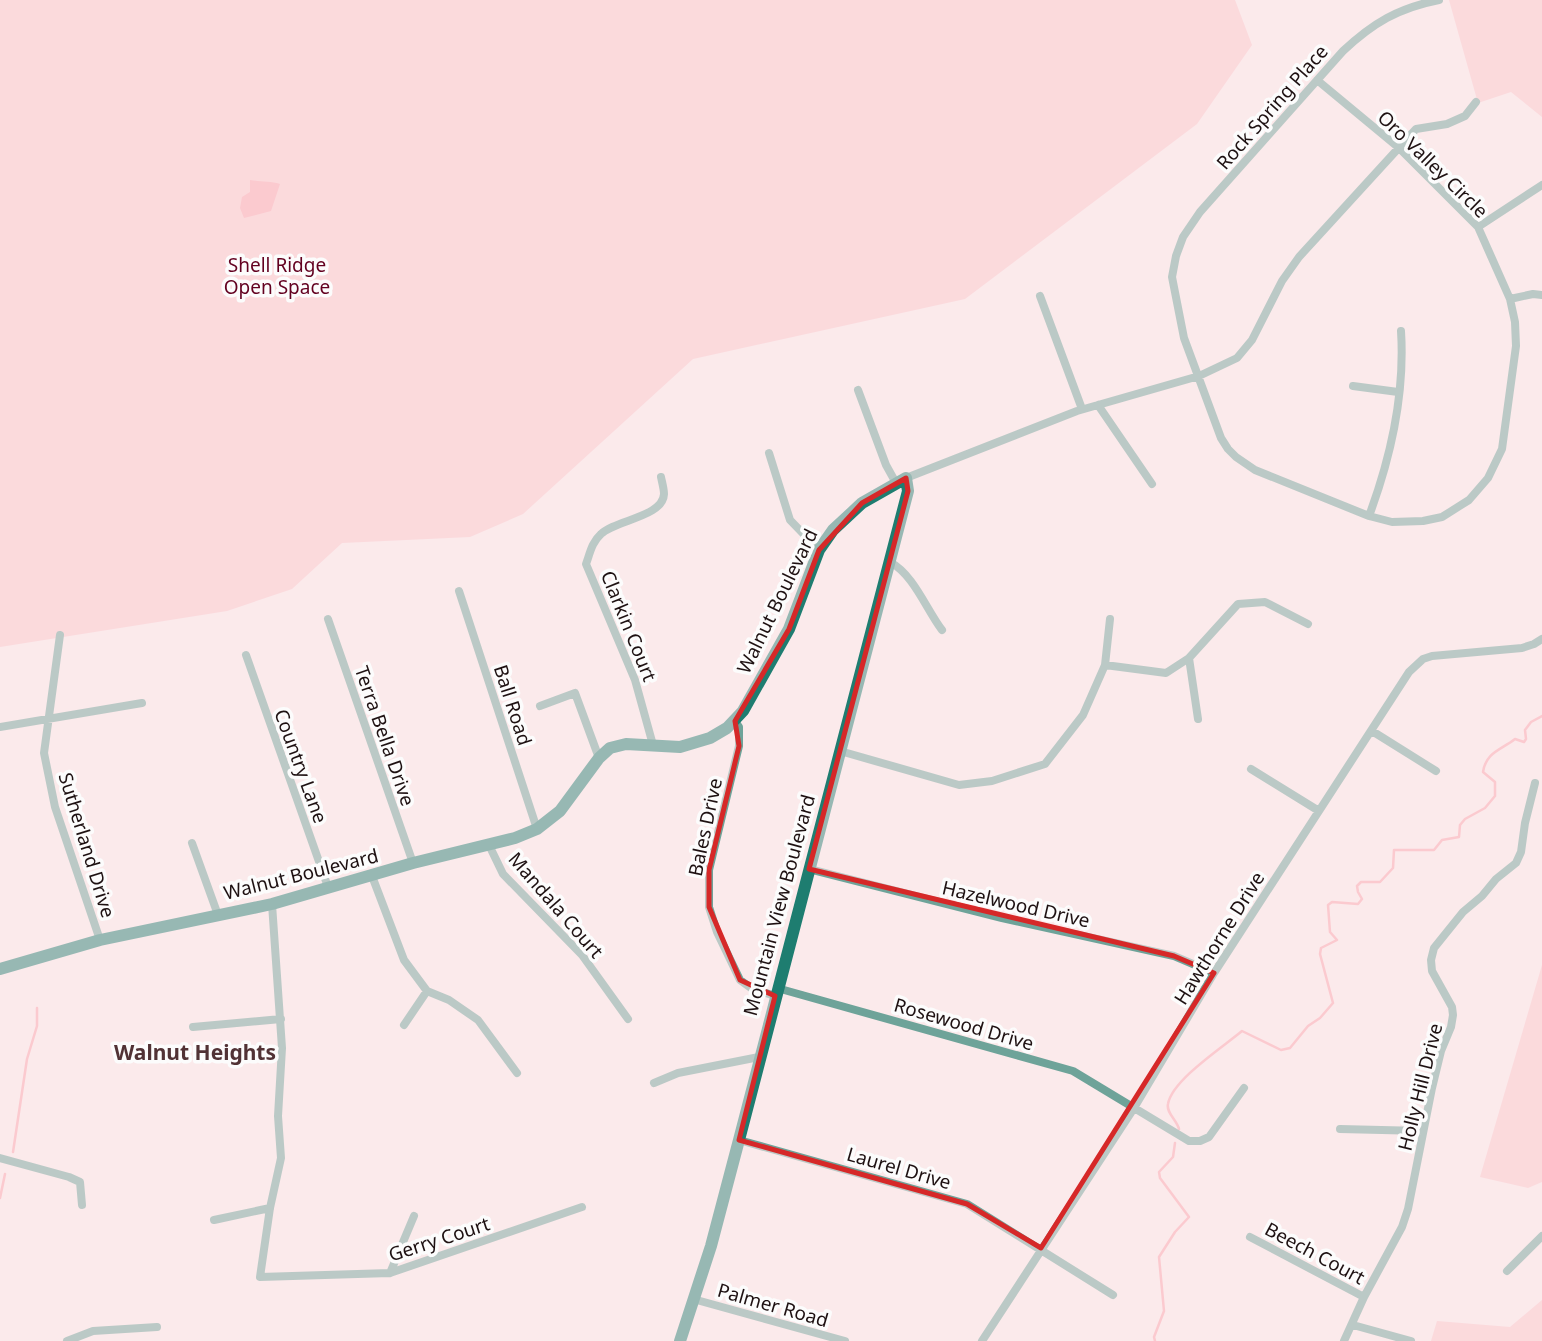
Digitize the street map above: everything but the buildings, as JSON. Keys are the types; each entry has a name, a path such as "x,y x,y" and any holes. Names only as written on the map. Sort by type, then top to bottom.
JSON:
{"street":[{"name":"Rock Spring Place","path":"1172,277 1183,237 1200,212 1343,51 1364,31 1392,13 1439,0"},
{"name":"Oro Valley Circle","path":"1172,277 1184,338 1221,438 1236,457 1255,470 1392,523 1441,517 1469,500 1488,478 1502,449 1516,346 1510,299 1478,228 1399,148 1317,80"},
{"name":"Walnut Boulevard","path":"0,969 100,940 272,904 414,863 489,845 537,829 560,811 599,758 617,745 680,747 710,738 735,721 789,629 819,550 833,530 862,503 901,481 1082,409 1199,376 1237,358 1252,340 1282,281 1298,257 1416,129 1447,124 1465,116 1476,102"},
{"path":"1478,228 1542,185"},
{"path":"1510,299 1533,294 1542,295"},
{"path":"1040,296 1082,409"},
{"path":"1369,516 1388,463 1393,440 1402,352 1401,331"},
{"path":"1353,386 1398,392"},
{"path":"858,390 886,465 901,481"},
{"path":"1098,405 1152,484"},
{"path":"768,453 790,520 819,550"},
{"name":"Clarkin Court","path":"653,745 635,680 586,564 593,543 602,532 659,506 664,496 661,477"},
{"name":"Mountain View Boulevard","path":"680,1341 711,1246 890,562 908,491 901,481"},
{"path":"890,562 908,578 942,630"},
{"name":"Ball Road","path":"459,591 537,829"},
{"path":"1105,665 1166,673 1189,658 1238,604 1265,602 1308,624"},
{"name":"Terra Bella Drive","path":"328,619 414,863"},
{"path":"840,751 959,785 992,781 1045,764 1083,715 1105,665 1110,619"},
{"name":"Sutherland Drive","path":"60,635 44,753 55,807 100,940"},
{"name":"Hawthorne Drive","path":"982,1341 1134,1108 1214,973 1409,672 1423,659 1433,656 1522,648 1542,639"},
{"name":"Country Lane","path":"246,655 328,887"},
{"path":"1189,658 1198,719"},
{"path":"540,706 575,693 599,758"},
{"path":"0,727 142,703"},
{"name":"Bales Drive","path":"735,721 739,727 740,746 709,870 709,907 717,932 740,979 751,988 776,992"},
{"path":"1372,731 1436,771"},
{"path":"1251,769 1320,811"},
{"name":"Holly Hill Drive","path":"1344,1341 1405,1218 1441,1051 1451,1027 1452,1007 1432,971 1434,948 1463,912 1516,863 1521,852 1535,783"},
{"path":"192,843 218,915"},
{"name":"Mandala Court","path":"489,845 503,874 582,955 628,1019"},
{"name":"Hazelwood Drive","path":"809,869 1002,918 1174,956 1214,973"},
{"path":"372,876 404,960 427,991 449,1000 478,1020 517,1073"},
{"path":"214,1220 270,1208 281,1158 278,1116 282,1076 281,1019 272,904"},
{"path":"404,1025 427,991"},
{"name":"Rosewood Drive","path":"776,992 1073,1071 1189,1141 1200,1141 1209,1137 1244,1088"},
{"path":"193,1027 281,1019"},
{"path":"654,1083 678,1073 759,1057"},
{"path":"1340,1129 1423,1131"},
{"name":"Laurel Drive","path":"739,1140 967,1204 1113,1295"},
{"path":"0,1158 80,1182 82,1205"},
{"name":"Gerry Court","path":"270,1208 260,1277 390,1273 582,1207"},
{"path":"390,1273 414,1216"},
{"path":"1507,1271 1542,1236"},
{"name":"Beech Court","path":"1250,1237 1364,1297"},
{"name":"Palmer Road","path":"694,1299 845,1341"},
{"path":"1353,1325 1411,1341"},
{"path":"67,1341 93,1331 157,1327"}],"highlighted area":[{"path":"906,478 908,491 809,869 1174,956 1214,973 1041,1248 967,1204 739,1140 775,996 740,980 709,907 709,870 739,746 735,721 789,629 819,550 862,503"}],"green space":[{"name":"Shell Ridge Open Space","path":"0,0 1235,0 1252,45 1197,124 965,299 693,359 523,514 470,537 342,543 292,589 227,611 0,647"},
{"path":"1449,0 1542,0 1542,117 1511,92 1478,103"},
{"path":"1542,965 1542,1182 1528,1188 1480,1177"},
{"path":"1542,1300 1542,1341 1431,1341 1437,1321 1510,1327"}],"shaded area":[{"path":"250,180 280,184 271,211 244,218 240,208 242,197 250,192"}],"waterway":[{"path":"1179,1129 1168,1104 1179,1085 1199,1064 1242,1031 1281,1050 1290,1048 1308,1026 1320,1018 1333,1003 1320,954 1321,948 1337,940 1330,932 1328,905 1332,902 1358,904 1362,899 1357,886 1361,882 1380,882 1393,868 1394,850 1434,850 1442,840 1459,837 1460,825 1465,819 1485,808 1495,796 1495,782 1483,772 1487,760 1515,739 1524,742 1525,730 1531,722 1542,716"},
{"path":"13,1152 27,1059 37,1026 37,1008"},
{"path":"1155,1341 1154,1337 1164,1311 1159,1257 1175,1232 1189,1217 1160,1178 1159,1172 1173,1157 1175,1143"},
{"path":"0,1198 5,1174"}],"district":[{"name":"Walnut Heights","path":"195,1052"}]}
